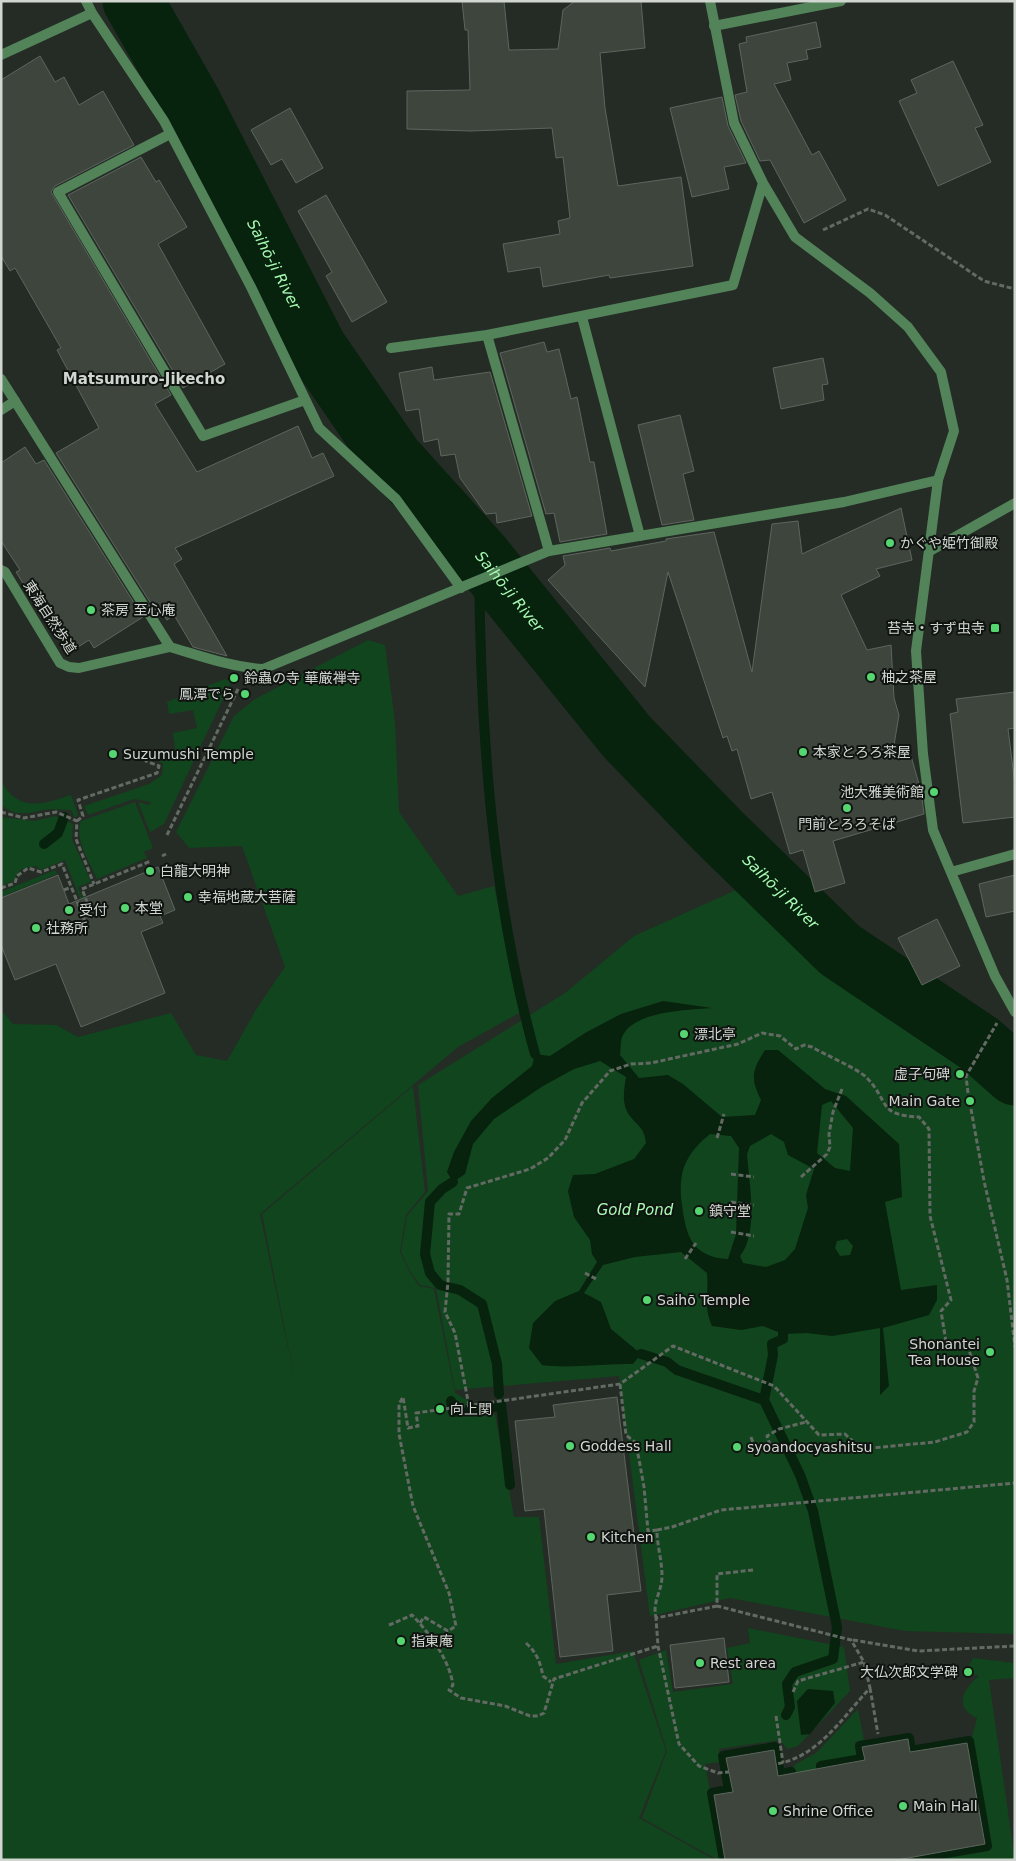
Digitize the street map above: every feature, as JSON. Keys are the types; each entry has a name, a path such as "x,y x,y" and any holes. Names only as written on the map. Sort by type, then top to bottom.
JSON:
{"street":[{"path":"86,1 170,134 251,287 319,428 396,499 461,588"},
{"path":"710,1 734,123 763,183 795,237 870,293 908,327 941,372 954,431 938,480 916,652 921,736 934,830 995,976 1015,1012"},
{"path":"714,26 841,1"},
{"path":"1,55 92,13"},
{"path":"170,134 58,192 203,436 305,400"},
{"path":"391,348 487,335 734,285 763,183"},
{"path":"582,317 640,536"},
{"path":"487,335 549,550"},
{"path":"1,379 170,647 229,664 264,669 549,550 844,502 938,480"},
{"path":"1,410 15,401"},
{"path":"930,551 1015,503"},
{"name":"東海自然歩道","path":"1,570 5,572 60,663 69,667 79,668 170,647"},
{"path":"951,872 1015,854"}],"path":[{"path":"806,245 818,233 868,209 885,215 984,282 1015,289"},
{"path":"166,835 240,683"},
{"path":"94,884 76,839 77,821 83,816 78,800 157,773 159,766 146,761 144,755"},
{"path":"1,812 24,818 56,812 77,821"},
{"path":"79,905 87,902 82,889 151,861"},
{"path":"1,888 15,882 17,876 28,868 41,872 62,864 85,921"},
{"path":"64,890 71,887"},
{"path":"968,1093 966,1076 994,1027"},
{"path":"420,1623 424,1617 448,1631 456,1626 449,1593 413,1506 399,1434 399,1404 403,1397 408,1428 418,1426 416,1413 469,1406 620,1384 673,1346 774,1386 819,1435 845,1434 861,1449 878,1449 950,1439 967,1432 974,1422 974,1392 978,1378 968,1347 947,1348 941,1311 951,1300 930,1216 930,1129 919,1117 901,1116 888,1110 866,1078 812,1047 804,1045 796,1049 780,1036 762,1033 738,1044 651,1063 631,1064 610,1071 582,1103 565,1140 548,1158 530,1169 467,1188 459,1214 449,1214 448,1293 445,1312 455,1333 469,1406"},
{"path":"801,1177 827,1154 830,1147 829,1134 833,1112 842,1089"},
{"path":"971,1109 984,1181 1007,1280 1015,1347"},
{"path":"717,1138 724,1114"},
{"path":"731,1174 754,1177"},
{"path":"731,1202 754,1205"},
{"path":"731,1232 754,1236"},
{"path":"685,1259 696,1243"},
{"path":"585,1273 598,1280"},
{"path":"620,1384 626,1435 636,1443 644,1487 648,1531 672,1527 721,1510 1015,1483"},
{"path":"751,1437 756,1451 770,1445 767,1436 779,1429 806,1422"},
{"path":"657,1530 662,1584 653,1607 656,1618 658,1646 679,1744 699,1766 718,1773 727,1772"},
{"path":"717,1606 717,1574 753,1570"},
{"path":"656,1618 717,1606 852,1640 918,1651 1015,1646"},
{"path":"389,1625 412,1615 420,1623 451,1670 453,1685 449,1690 461,1698 505,1706 530,1716 538,1716 544,1713 551,1682 554,1679 658,1646"},
{"path":"852,1640 864,1662 878,1734"},
{"path":"526,1643 535,1651 540,1661 543,1676 551,1682"},
{"path":"793,1692 798,1681 864,1662"},
{"path":"776,1716 779,1763 796,1760 813,1749 870,1688"}],"green space":[{"path":"368,640 385,645 395,722 399,812 458,896 494,886 521,1012 458,1047 260,1214 295,1381 262,1214 413,1086 425,1192 406,1215 400,1252 410,1273 419,1286 434,1289 455,1393 495,1415 514,1517 539,1517 556,1664 633,1651 666,1751 639,1818 715,1860 1,1860 1,1010 13,1024 56,1025 78,1037 171,1013 196,1055 227,1061 257,1008 285,967 242,846 189,848 176,832 234,716 255,699"},
{"path":"225,679 231,682 164,824 150,832 138,802 149,805 151,802 134,799 88,815 84,806 149,784 162,775 163,764 151,755 175,749 173,733 197,728 193,710 169,714 167,702"},
{"path":"1,781 15,798 23,802 44,803 71,795 78,815 75,818 71,810 50,809 24,813 11,811 1,803"},
{"path":"135,802 153,848 144,852 147,858 97,879 81,843 79,828 81,821"},
{"path":"55,816 73,824 72,839 91,882 78,887 84,900 81,901 65,860 41,870 36,866 21,869 13,881 1,886 1,817 34,821"},
{"path":"55,870 57,874 1,897 1,892"},
{"path":"745,886 841,971 962,1053 1011,1093 1015,1103 1015,1634 905,1631 730,1598 650,1616 619,1376 455,1390 436,1288 420,1285 411,1273 401,1252 407,1216 428,1191 418,1085 565,993 634,936"},
{"path":"748,1628 844,1647 850,1691 798,1746 787,1749 780,1740 719,1749 720,1762 705,1764 723,1860 718,1860 642,1818 667,1751 639,1660 666,1650 673,1692 733,1684 727,1648 750,1643"},
{"path":"973,1658 1015,1663 1015,1678 989,1680 1015,1860 926,1860 991,1849 972,1738 977,1718 965,1709 963,1703 965,1692 979,1676 965,1672"},
{"path":"858,1709 864,1740 855,1742 857,1755 816,1763 818,1786 798,1787 794,1765 816,1753"}],"water":[{"name":"Gold Pond","path":"663,1001 712,1008 663,1013 639,1021 629,1027 623,1035 620,1055 639,1078 668,1075 683,1084 722,1117 755,1115 761,1100 754,1080 757,1063 765,1050 778,1050 825,1089 846,1096 899,1144 902,1197 885,1202 901,1290 937,1285 937,1300 929,1315 883,1328 889,1386 880,1395 880,1328 832,1336 807,1333 783,1334 763,1326 741,1330 712,1326 707,1306 707,1273 681,1252 635,1257 603,1265 584,1293 601,1302 611,1329 641,1354 633,1364 542,1365 529,1348 533,1323 555,1301 579,1291 597,1262 592,1254 590,1240 574,1217 568,1191 573,1175 595,1174 634,1159 646,1143 642,1131 625,1107 626,1077 600,1061 574,1069 543,1086 494,1119 473,1144 465,1174 453,1182 447,1172 454,1152 471,1121 492,1098 532,1066 535,1054 550,1056 585,1033 621,1014","holes":["831,1101 853,1128 850,1171 835,1168 817,1153 822,1105","710,1134 731,1136 739,1148 736,1234 728,1259 706,1254 699,1249 693,1243 686,1226 681,1200 681,1181 686,1162 699,1144","771,1134 784,1142 788,1155 814,1169 806,1195 808,1208 795,1249 785,1260 766,1267 743,1263 740,1256 746,1246 751,1221 751,1193 747,1154 750,1146","847,1239 853,1246 850,1255 840,1256 835,1248 837,1241"]},
{"path":"808,1689 833,1691 835,1703 810,1734 801,1735 797,1701"}],"building":[{"path":"462,1 504,1 509,50 558,49 563,10 575,1 641,1 645,48 600,53 605,108 618,186 681,177 693,266 610,278 609,275 543,287 540,267 508,272 503,244 560,234 558,221 570,218 563,157 556,158 552,128 471,131 407,129 407,91 470,90 468,30 465,30"},
{"path":"816,22 821,47 806,50 808,59 787,63 791,80 774,84 812,155 819,151 846,200 804,223 770,160 760,161 741,121 735,95 747,92 739,44 747,42 746,37"},
{"path":"40,56 55,82 64,77 79,105 103,91 134,145 55,186 51,192 171,395 155,404 197,472 298,426 312,458 323,453 334,476 175,548 182,559 174,564 227,656 193,647 174,615 167,620 159,607 155,610 56,453 99,428 57,350 61,348 15,268 10,271 1,256 1,80"},
{"path":"953,61 983,125 975,128 991,162 938,186 899,101 917,93 911,80"},
{"path":"722,97 728,126 746,163 724,167 729,189 692,197 670,108"},
{"path":"290,108 323,168 296,183 282,159 271,165 251,130"},
{"path":"141,157 156,182 159,180 187,227 158,244 225,364 183,388 68,195"},
{"path":"326,195 387,302 352,322 326,276 332,272 298,211"},
{"path":"544,342 547,352 559,349 571,399 577,397 590,462 594,462 607,534 560,542 554,513 546,514 500,353"},
{"path":"823,358 828,384 822,385 824,400 781,409 773,368"},
{"path":"432,367 434,380 490,372 532,516 497,523 496,513 486,514 460,478 455,454 441,456 438,439 424,442 419,409 406,411 399,373"},
{"path":"680,415 694,471 683,474 694,520 662,525 638,425"},
{"path":"25,447 36,464 44,460 143,617 94,648 89,640 72,651 58,630 54,632 16,572 20,570 1,541 1,463"},
{"path":"901,508 912,560 876,569 880,576 841,595 867,650 891,645 894,698 899,715 893,751 909,749 921,791 924,814 833,841 845,883 815,892 803,850 790,854 772,792 751,799 737,749 732,751 727,736 723,738 668,572 645,687 548,580 565,565 563,556 610,548 611,551 666,541 666,539 714,532 752,672 772,524 798,521 802,554"},
{"path":"1015,692 1015,728 1008,729 1015,785 1015,817 963,823 950,714 958,712 956,699"},
{"path":"158,867 175,910 160,916 163,923 141,932 165,993 81,1027 56,964 15,980 1,945 1,898 58,875 69,904"},
{"path":"1015,875 1015,911 986,917 979,884"},
{"path":"937,919 960,966 922,985 898,938"},
{"path":"617,1397 641,1591 607,1595 613,1651 560,1657 544,1509 525,1511 515,1421 555,1417 553,1405"},
{"name":"Rest area","path":"724,1638 729,1682 675,1688 670,1645"},
{"path":"908,1739 910,1752 967,1743 985,1844 897,1860 725,1860 714,1795 733,1792 726,1758 774,1750 778,1776 865,1760 862,1747"}],"waterway":[{"name":"Saihō-ji River","path":"133,1 190,101 316,347 393,459 479,554 627,737 718,831 840,950 980,1044 1015,1075"},
{"path":"479,554 482,680 490,806 507,931 535,1054"},
{"path":"44,844 58,833 64,817"},
{"path":"453,1182 442,1189 430,1202 425,1254 430,1273 440,1285 460,1290 482,1304 497,1364 499,1394"},
{"path":"783,1334 783,1339 772,1344 773,1355 764,1400 800,1475 813,1511 837,1627 833,1659 795,1672 787,1684 790,1707 786,1715"},
{"path":"641,1354 667,1362 677,1370 764,1400"},
{"path":"451,1401 453,1412 501,1406"},
{"path":"501,1404 510,1485"},
{"path":"823,1780 821,1766 862,1759 860,1746 909,1738 911,1751 969,1741 987,1846 905,1860"},
{"path":"724,1860 712,1793 729,1789 723,1756 775,1747 780,1774 791,1772 794,1785"}],"place":[{"name":"かぐや姫竹御殿","path":"890,543"},
{"name":"茶房 至心庵","path":"91,610"},
{"name":"苔寺・すず虫寺","path":"995,628"},
{"name":"柚之茶屋","path":"871,677"},
{"name":"鈴蟲の寺 華厳禅寺","path":"234,678"},
{"name":"鳳潭でら","path":"245,694"},
{"name":"本家とろろ茶屋","path":"803,752"},
{"name":"Suzumushi Temple","path":"113,754"},
{"name":"池大雅美術館","path":"934,792"},
{"name":"門前とろろそば","path":"847,808"},
{"name":"白龍大明神","path":"150,871"},
{"name":"幸福地蔵大菩薩","path":"188,897"},
{"name":"本堂","path":"125,908"},
{"name":"受付","path":"69,910"},
{"name":"社務所","path":"36,928"},
{"name":"漂北亭","path":"684,1034"},
{"name":"虚子句碑","path":"960,1074"},
{"name":"Main Gate","path":"970,1101"},
{"name":"鎮守堂","path":"699,1211"},
{"name":"Saihō Temple","path":"647,1300"},
{"name":"Shonantei Tea House","path":"990,1352"},
{"name":"向上関","path":"440,1409"},
{"name":"Goddess Hall","path":"570,1446"},
{"name":"syoandocyashitsu","path":"737,1447"},
{"name":"Kitchen","path":"591,1537"},
{"name":"指東庵","path":"401,1641"},
{"name":"Rest area","path":"700,1663"},
{"name":"大仏次郎文学碑","path":"968,1672"},
{"name":"Main Hall","path":"903,1806"},
{"name":"Shrine Office","path":"773,1811"}],"district":[{"name":"Matsumuro-Jikecho","path":"144,379"}]}
